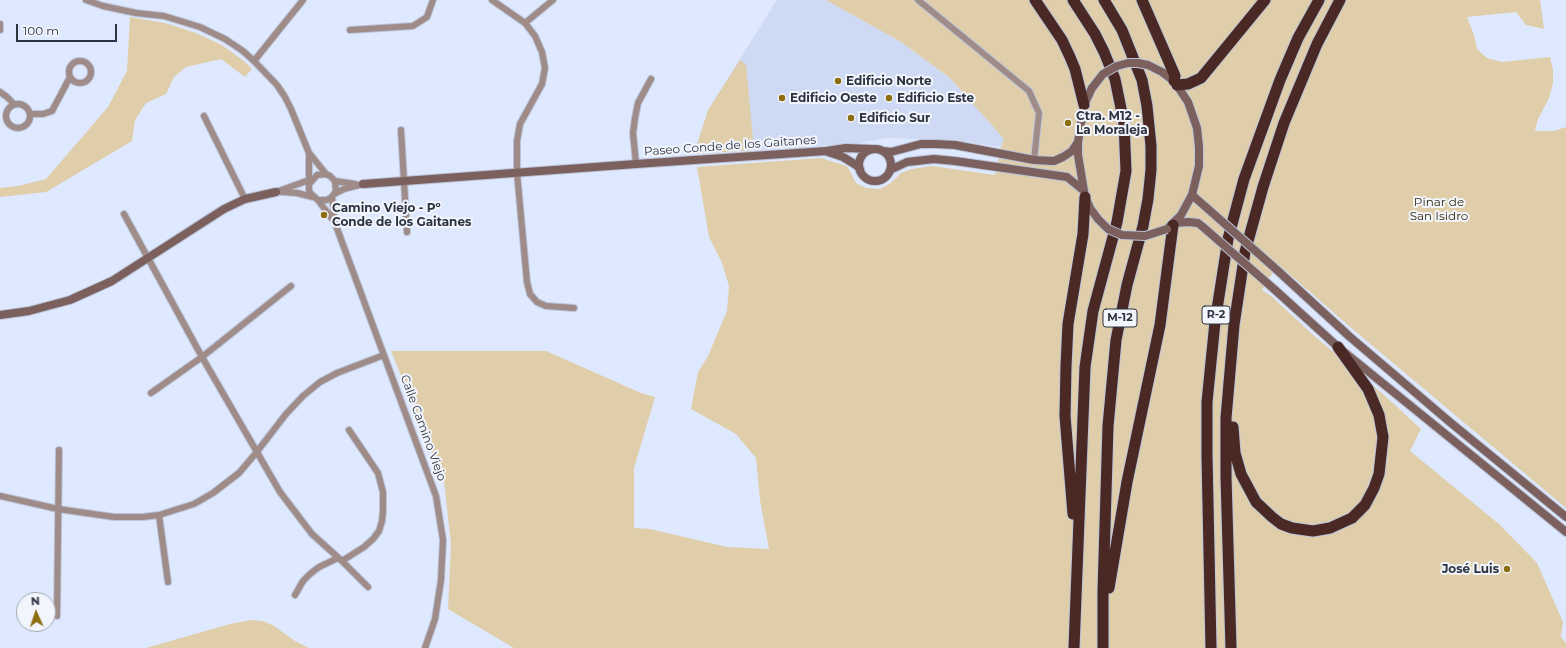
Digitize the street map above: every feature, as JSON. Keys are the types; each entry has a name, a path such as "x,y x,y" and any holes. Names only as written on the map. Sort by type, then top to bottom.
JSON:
{"highway":[{"path":"1035,0 1062,40 1070,57 1075,69 1084,105"},
{"name":"M-12","path":"1073,0 1095,34 1115,79 1124,123 1126,148 1126,171 1121,205 1093,311 1087,348 1083,405 1074,648"},
{"name":"M-12","path":"1104,0 1122,30 1142,80 1150,128 1151,152 1148,199 1127,285 1116,340 1108,426 1103,592 1104,648"},
{"path":"1142,0 1175,76 1176,83 1188,84 1202,78 1265,0"},
{"name":"R-2","path":"1211,648 1207,462 1208,402 1215,322 1228,239 1244,179 1280,80 1298,38 1319,0"},
{"name":"R-2","path":"1231,648 1226,477 1226,418 1234,326 1245,252 1263,187 1284,123 1317,44 1340,0"},
{"path":"1077,546 1074,532 1065,416 1068,324 1083,234 1085,212 1084,193"},
{"path":"1104,648 1107,632 1112,568 1131,461 1158,336 1172,226"},
{"path":"1245,252 1234,382 1233,434 1235,453 1241,474 1249,492 1256,502 1263,510 1281,524 1302,530 1313,531 1330,528 1352,518 1365,505 1374,488 1379,474 1383,437 1379,415 1368,389 1338,347"}],"street":[{"path":"86,0 110,7 164,16 200,28 225,39 242,50 254,61 277,85 285,97 309,153 326,174 335,181 336,187 333,196 327,200 297,192 276,192"},
{"path":"254,61 303,0"},
{"path":"350,30 413,26 427,17 433,0"},
{"path":"492,0 525,23 537,41 542,52 545,68 542,84 520,124 517,141 518,173 527,282 530,294 537,302 546,306 574,308"},
{"path":"525,23 553,0"},
{"path":"918,0 1029,91 1039,113 1034,160"},
{"path":"0,24 0,30"},
{"path":"1172,226 1181,215 1192,195 1199,166 1197,128 1188,102 1176,83 1162,72 1148,65 1138,63 1123,64 1103,74 1092,88 1084,105 1078,142 1078,155 1084,193 1090,208 1098,219 1108,229 1128,236 1145,236 1188,222 1198,223 1203,226 1338,347 1566,532"},
{"path":"30,114 43,114 52,111 70,77"},
{"name":"Paseo Conde de los Gaitanes","path":"636,164 633,133 635,118 638,103 651,79"},
{"path":"0,92 14,104 23,105 27,108 30,114 29,120 23,127 13,126 7,120 6,115 14,104"},
{"path":"204,116 244,199"},
{"path":"401,130 407,232"},
{"path":"1078,142 1068,154 1054,161 1034,160 955,145 921,144 891,152 872,149 861,157 859,163 862,174 872,180 883,178 890,170 907,162 934,160 955,161 1067,177 1084,193"},
{"name":"Paseo Conde de los Gaitanes","path":"335,181 342,183 363,184 826,151 846,148 872,149"},
{"name":"Paseo Conde de los Gaitanes","path":"826,151 843,157 860,169"},
{"path":"883,151 890,159 890,170"},
{"path":"309,153 309,190 315,198"},
{"path":"0,315 28,311 70,300 112,281 224,209 244,199 276,192 310,181 317,175 326,174"},
{"name":"Paseo Conde de los Gaitanes","path":"333,196 344,189 363,184"},
{"path":"1192,195 1350,337 1451,423 1566,517"},
{"name":"Calle Camino Viejo","path":"333,196 335,223 436,496 443,540 441,580 435,620 425,648"},
{"name":"Calle Camino Viejo","path":"315,198 335,223"},
{"path":"124,214 256,453 280,492 312,534 368,587"},
{"path":"151,393 202,356 291,286"},
{"path":"0,496 58,509 114,517 143,517 159,515 194,504 213,494 239,473 286,414 303,396 320,382 337,373 384,355"},
{"path":"295,595 303,581 318,567 340,559 364,547 374,539 379,531 382,521 383,492 378,473 349,430"},
{"path":"57,616 59,450"},
{"path":"159,515 168,582"}],"shaded area":[{"path":"777,0 826,0 901,42 950,78 1004,139 1001,147 956,140 887,138 858,143 694,154 708,110"}],"green space":[{"name":"Pinar de San Isidro","path":"826,0 1540,0 1544,29 1526,25 1516,12 1467,17 1474,35 1477,49 1487,58 1502,62 1550,57 1553,70 1553,83 1549,98 1538,119 1535,131 1554,131 1566,127 1566,508 1349,326 1278,264 1262,290 1271,296 1421,429 1410,451 1499,524 1537,563 1563,622 1561,637 1566,643 1566,648 514,648 448,609 451,544 444,481 391,351 546,351 641,393 655,397 634,468 634,528 650,529 727,547 769,549 760,500 756,458 736,434 691,409 698,372 708,356 727,311 729,286 722,263 709,237 697,167 821,158 847,166 856,183 866,188 880,189 891,183 901,173 912,169 932,166 995,175 1004,139 950,78 901,42"},
{"path":"130,17 165,23 196,33 222,45 244,61 252,69 245,77 221,59 186,67 174,77 166,94 146,103 135,120 132,141 46,192 0,197 0,188 18,186 46,179 108,107 127,71"},
{"path":"740,60 746,65 754,150 694,154 708,110"},
{"path":"251,620 263,621 274,626 295,641 309,648 146,648 230,624"}],"place":[{"name":"Edificio Norte","path":"838,81"},
{"name":"Edificio Oeste","path":"782,98"},
{"name":"Edificio Este","path":"889,98"},
{"name":"Edificio Sur","path":"851,118"},
{"name":"Ctra. M12 - La Moraleja","path":"1068,123"},
{"name":"Camino Viejo - Pº Conde de los Gaitanes","path":"324,215"},
{"name":"José Luis","path":"1507,569"}]}
